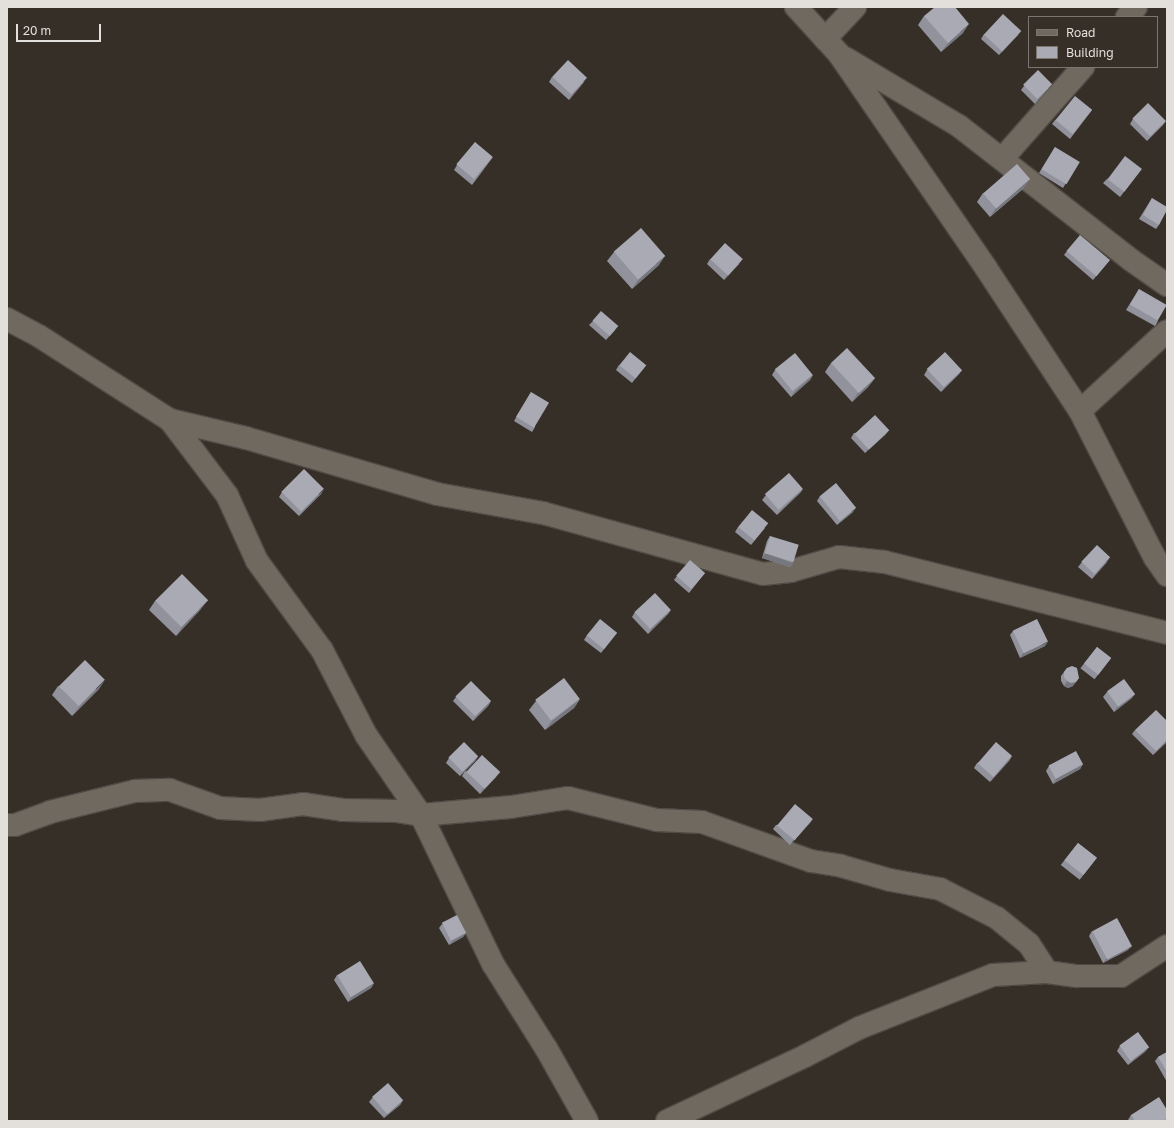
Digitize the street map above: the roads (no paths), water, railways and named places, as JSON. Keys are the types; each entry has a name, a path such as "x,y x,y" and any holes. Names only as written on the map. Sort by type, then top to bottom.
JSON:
{"street":[{"path":"796,7 832,46 986,268 1080,411 1155,558 1167,575"},
{"path":"832,46 855,7"},
{"path":"1128,16 1136,7"},
{"path":"832,46 959,126 1131,260 1167,285"},
{"path":"1002,159 1082,68"},
{"path":"7,319 39,336 170,420 246,438 437,494 543,513 763,574 791,571 839,557 885,562 1167,632"},
{"path":"1080,411 1167,331"},
{"path":"170,420 227,495 256,561 322,650 366,735 421,815 493,964 546,1048 587,1121"},
{"path":"7,825 15,825 50,812 135,791 170,790 220,808 260,810 303,804 343,810 396,811 421,815 511,807 568,798 657,820 702,822 811,861 841,866 890,880 940,889 997,918 1029,944 1047,972"},
{"path":"667,1121 805,1056 859,1028 993,976 1047,972 1077,976 1121,976 1167,946"}]}
